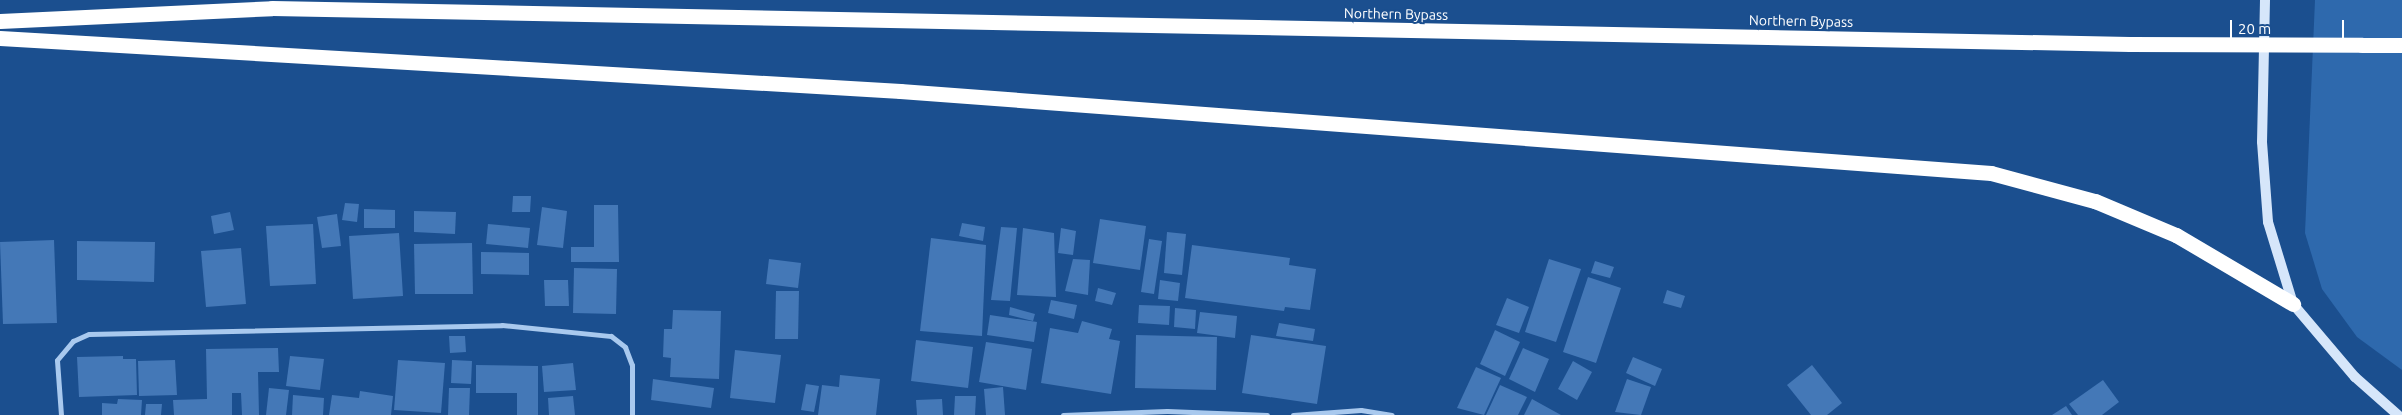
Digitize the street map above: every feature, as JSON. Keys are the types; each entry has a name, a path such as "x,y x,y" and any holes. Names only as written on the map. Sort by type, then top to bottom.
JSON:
{"highway":[{"name":"Northern Bypass","path":"0,21 272,8 2130,44 2402,46"},
{"path":"0,38 900,91 1991,173 2095,201 2176,235 2293,304"}],"main road":[{"path":"2264,0 2262,142 2268,222 2293,304 2355,376 2398,415"}],"street":[{"path":"61,415 57,360 73,341 89,334 502,325 611,336 625,347 632,366 632,415"},
{"path":"1293,415 1361,410 1392,415"},
{"path":"1063,415 1166,411 1267,415"}],"shaded area":[{"path":"2315,0 2402,0 2402,370 2357,337 2322,289 2305,233"}],"building":[{"path":"513,196 531,196 530,212 512,212"},
{"path":"345,203 359,204 357,222 342,220"},
{"path":"594,205 618,205 619,262 571,262 571,247 594,247"},
{"path":"542,207 567,211 563,248 537,245"},
{"path":"364,209 395,210 395,228 364,228"},
{"path":"414,211 456,212 455,234 414,232"},
{"path":"230,212 234,230 214,234 211,216"},
{"path":"337,214 341,246 322,248 317,217"},
{"path":"1100,219 1146,226 1140,270 1093,263"},
{"path":"962,223 985,227 983,241 959,236"},
{"path":"313,224 316,284 270,286 266,226"},
{"path":"488,224 530,228 528,248 486,244"},
{"path":"1001,227 1017,228 1010,301 991,300"},
{"path":"1023,228 1054,233 1056,297 1017,295"},
{"path":"1061,228 1076,231 1073,255 1058,253"},
{"path":"1167,232 1186,234 1182,275 1164,273"},
{"path":"399,233 403,296 353,299 349,236"},
{"path":"931,238 986,245 982,336 920,331"},
{"path":"1149,239 1162,241 1154,294 1141,292"},
{"path":"54,240 57,323 3,324 0,242"},
{"path":"77,241 155,242 154,282 77,280"},
{"path":"472,243 473,294 415,294 414,244"},
{"path":"1192,245 1290,258 1289,265 1316,269 1310,310 1285,307 1284,311 1185,298"},
{"path":"241,248 246,304 206,307 201,251"},
{"path":"481,252 529,253 529,275 481,274"},
{"path":"769,259 801,263 798,288 766,284"},
{"path":"1073,259 1090,260 1088,295 1065,291"},
{"path":"1549,259 1581,269 1556,342 1525,332"},
{"path":"1595,261 1614,267 1610,278 1591,273"},
{"path":"574,268 617,269 616,314 573,313"},
{"path":"1588,277 1621,288 1596,363 1563,352"},
{"path":"544,280 568,280 569,306 545,306"},
{"path":"1160,280 1180,283 1178,301 1158,299"},
{"path":"1098,288 1116,293 1112,305 1095,301"},
{"path":"1667,290 1685,296 1681,308 1663,303"},
{"path":"776,291 799,291 798,339 775,339"},
{"path":"1507,298 1529,307 1519,333 1496,325"},
{"path":"1051,300 1077,305 1074,319 1048,313"},
{"path":"1139,305 1170,306 1169,325 1138,323"},
{"path":"1010,307 1035,314 1033,321 1009,315"},
{"path":"1175,308 1196,310 1195,329 1174,327"},
{"path":"673,310 721,311 719,379 670,377 671,358 663,357 664,329 672,329"},
{"path":"1200,312 1237,316 1235,338 1197,333"},
{"path":"990,315 1037,322 1034,342 987,335"},
{"path":"1082,321 1112,329 1109,339 1120,341 1111,394 1041,383 1050,328 1078,333"},
{"path":"1279,323 1315,329 1313,341 1276,336"},
{"path":"1495,330 1520,342 1505,376 1480,364"},
{"path":"1136,335 1217,337 1216,390 1135,388"},
{"path":"1251,335 1326,346 1317,404 1242,393"},
{"path":"449,336 465,336 466,352 450,353"},
{"path":"916,340 973,347 968,388 911,381"},
{"path":"986,342 1032,349 1026,390 979,382"},
{"path":"278,348 279,372 258,372 259,415 242,415 241,393 232,393 232,415 174,415 173,400 207,399 206,349"},
{"path":"1523,348 1549,359 1535,392 1509,379"},
{"path":"735,350 781,355 775,403 730,398"},
{"path":"123,356 123,359 136,359 137,395 79,397 77,357"},
{"path":"290,356 324,359 320,390 286,386"},
{"path":"1633,357 1662,369 1655,386 1626,373"},
{"path":"175,360 177,395 139,396 138,361"},
{"path":"398,360 445,363 441,413 394,410"},
{"path":"452,360 472,361 471,384 451,383"},
{"path":"1573,361 1592,372 1577,400 1558,389"},
{"path":"573,363 576,390 544,392 542,366"},
{"path":"476,365 538,366 538,415 517,415 517,393 476,393"},
{"path":"1812,365 1842,403 1827,415 1811,415 1787,385"},
{"path":"1476,367 1501,378 1484,415 1457,408"},
{"path":"840,375 880,379 876,415 818,415 822,385 839,387"},
{"path":"653,379 714,388 711,408 651,400"},
{"path":"1627,379 1651,387 1641,415 1615,412"},
{"path":"2103,380 2119,402 2102,415 2078,415 2069,404"},
{"path":"806,384 819,386 814,412 801,410"},
{"path":"1500,385 1527,397 1518,415 1486,415"},
{"path":"1003,387 1005,415 986,415 984,389"},
{"path":"269,388 289,390 286,415 266,415"},
{"path":"449,388 470,388 469,415 448,415"},
{"path":"360,391 393,396 391,415 329,415 332,395 359,398"},
{"path":"293,395 324,398 323,415 292,415"},
{"path":"573,396 575,415 549,415 548,398"},
{"path":"955,396 976,396 975,415 954,415"},
{"path":"118,399 142,400 141,415 102,415 102,403 117,404"},
{"path":"942,399 943,415 917,415 916,400"},
{"path":"1532,399 1561,415 1524,415"},
{"path":"146,404 162,404 161,415 145,415"},
{"path":"2066,406 2072,415 2052,415"}]}
